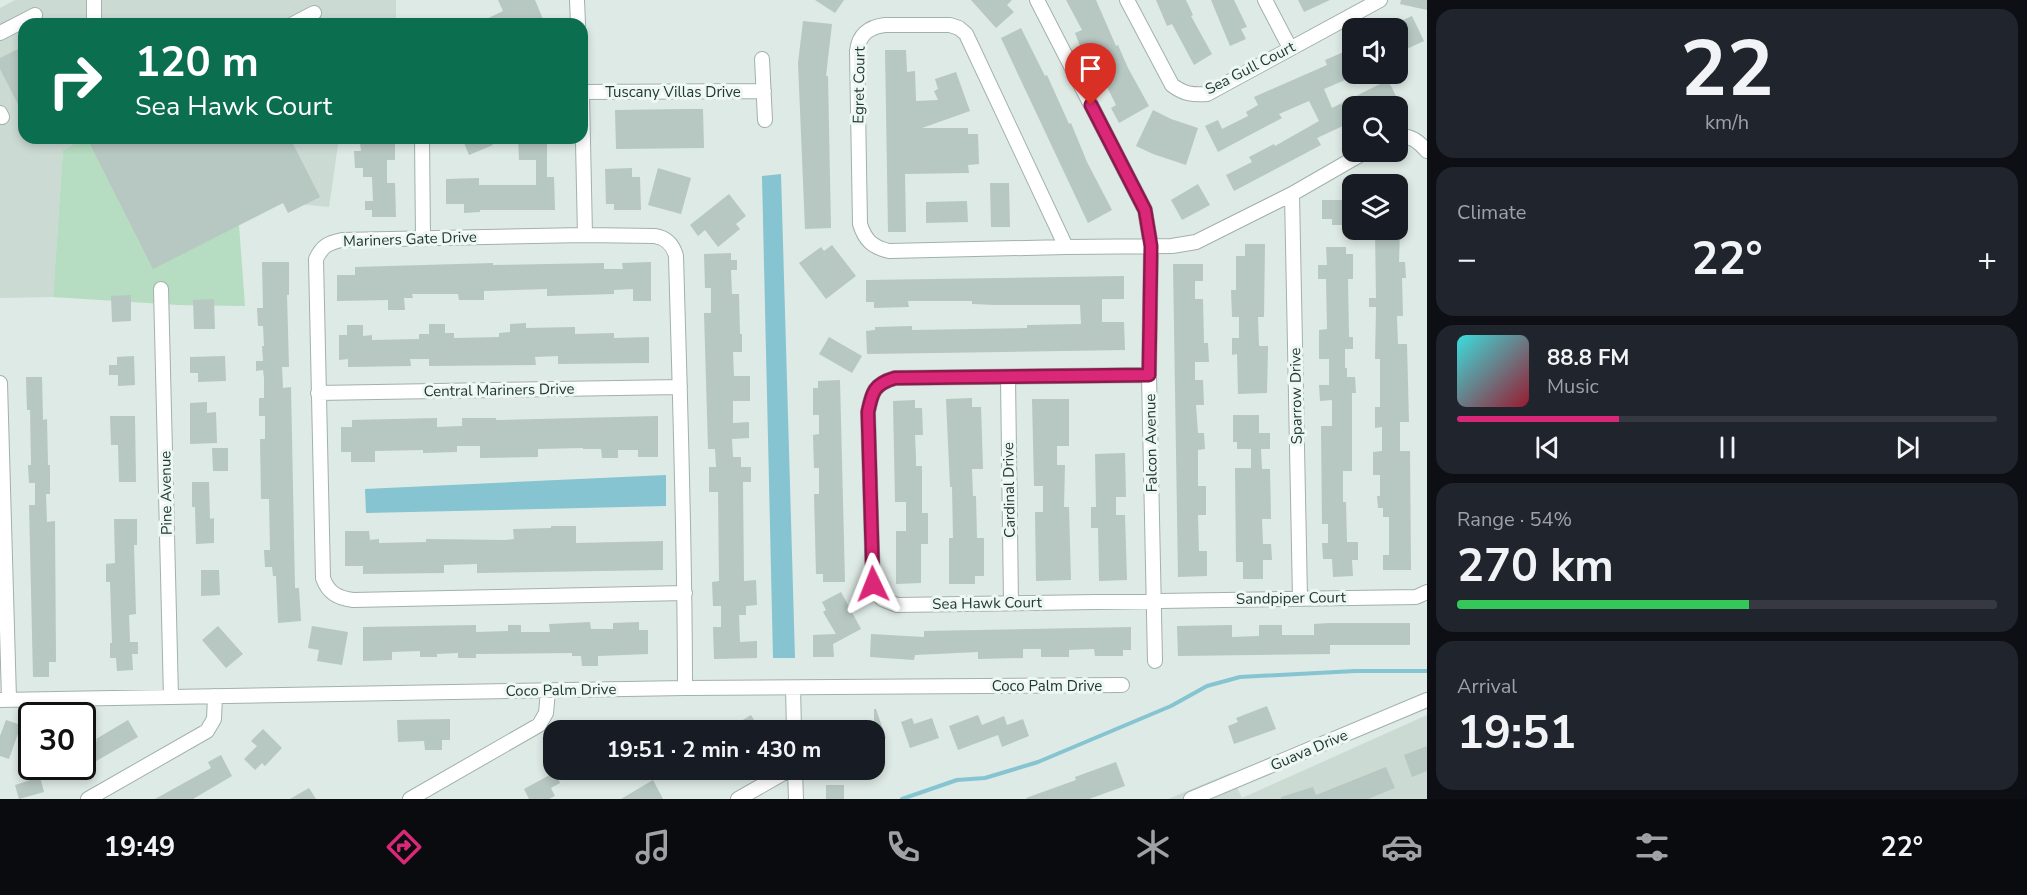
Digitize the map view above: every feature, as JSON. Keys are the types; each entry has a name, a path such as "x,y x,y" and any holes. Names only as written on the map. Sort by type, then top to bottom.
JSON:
{"street":[{"path":"94,0 94,18"},
{"path":"577,0 578,18"},
{"name":"Falcon Avenue","path":"1037,0 1145,210 1151,246 1149,375 1155,661"},
{"name":"Sea Gull Court","path":"1127,0 1172,85 1180,92 1193,95 1207,94 1380,0"},
{"path":"1265,0 1290,48"},
{"path":"304,18 314,13"},
{"path":"29,18 35,15"},
{"path":"0,33 18,24"},
{"name":"Egret Court","path":"1066,248 966,34 959,28 938,24 885,25 873,27 864,33 858,43 857,74 860,224 867,241 878,249 889,251 1066,248 1151,246"},
{"path":"762,59 765,120"},
{"name":"Tuscany Villas Drive","path":"588,93 764,91"},
{"path":"1408,137 1416,139 1427,151"},
{"path":"422,144 423,238"},
{"path":"583,144 585,235"},
{"path":"1151,246 1172,246 1196,242 1292,194 1348,162"},
{"name":"Sparrow Drive","path":"1292,194 1300,598"},
{"name":"Mariners Gate Drive","path":"685,593 353,600 341,599 331,593 323,578 316,259 320,250 332,242 342,240 585,235 655,236 666,240 672,246 676,256 680,387 685,593 685,688"},
{"name":"Pine Avenue","path":"161,289 171,697"},
{"name":"Sea Hawk Court","path":"1149,375 895,378 881,382 871,395 868,412 873,584 882,599 897,605 1154,600"},
{"name":"Cardinal Drive","path":"1008,378 1011,603"},
{"path":"0,383 4,699"},
{"name":"Central Mariners Drive","path":"318,393 680,387"},
{"name":"Sandpiper Court","path":"1154,600 1416,597 1427,592"},
{"name":"Coco Palm Drive","path":"4,699 685,688 1122,685"},
{"path":"794,688 794,720"},
{"path":"411,799 539,725 546,713 548,691"},
{"path":"88,799 207,731 214,719 215,696"},
{"name":"Guava Drive","path":"1191,799 1427,700"},
{"path":"738,799 771,780"},
{"path":"795,780 796,799"}],"shaded area":[{"path":"15,0 396,0 396,18 18,18 18,144 74,144 63,150 53,297 0,298 0,8"},
{"path":"236,144 338,144 329,207 237,198"},
{"path":"1427,715 1427,799 1168,799 1230,773 1242,798"}],"green space":[{"path":"74,144 236,144 237,198 245,306 178,305 53,297 63,150"}],"water":[{"path":"781,174 795,658 773,658 762,176"},
{"path":"666,475 666,506 366,513 365,489"}],"building":[{"path":"498,0 535,0 542,18 488,18 503,11"},
{"path":"815,0 844,0 835,13"},
{"path":"971,0 1012,0 1007,5 1014,12 996,28"},
{"path":"1066,0 1096,0 1116,46 1118,45 1149,106 1119,123 1111,108 1116,105 1094,61 1087,64 1075,33 1082,30"},
{"path":"1156,0 1186,0 1193,15 1191,16 1212,54 1194,65 1172,24 1167,26"},
{"path":"1211,0 1234,0 1247,27 1241,29 1246,39 1230,46"},
{"path":"1298,0 1330,0 1304,12"},
{"path":"1401,0 1427,0 1427,10 1400,4"},
{"path":"1412,16 1424,41 1408,48 1408,18"},
{"path":"803,21 832,24 826,76 828,76 831,228 805,229 798,63"},
{"path":"1021,28 1045,76 1047,75 1069,124 1071,123 1087,162 1112,210 1088,223 1001,38"},
{"path":"18,49 18,104 0,69 0,58"},
{"path":"885,50 906,50 907,72 915,71 916,101 938,100 934,91 938,89 935,79 956,72 970,111 922,128 968,128 968,134 978,134 979,164 968,165 969,173 905,174 906,232 888,232"},
{"path":"1342,53 1342,81 1324,89 1332,108 1342,103 1342,126 1317,138 1321,145 1234,191 1226,175 1252,162 1249,157 1274,144 1275,146 1319,121 1309,101 1279,114 1282,118 1218,152 1205,126 1218,120 1222,129 1248,116 1246,112 1258,105 1254,97 1327,65 1325,60"},
{"path":"1380,84 1390,84 1396,96 1356,96"},
{"path":"703,109 704,148 616,149 615,110"},
{"path":"1153,110 1198,128 1186,165 1136,146"},
{"path":"90,144 293,144 320,197 288,213 283,203 153,269"},
{"path":"360,144 395,144 395,160 387,160 387,183 395,183 396,217 372,217 372,210 365,210 365,201 373,201 372,177 363,177 363,168 355,168 354,151 361,151"},
{"path":"464,144 493,145 469,155"},
{"path":"518,144 547,144 547,177 554,177 555,210 480,210 480,212 464,213 464,204 446,204 446,179 479,178 479,185 536,185 536,160 519,160"},
{"path":"632,168 632,177 640,177 641,210 614,210 614,204 606,204 605,169"},
{"path":"658,168 691,178 681,214 648,205"},
{"path":"990,183 1009,183 1010,227 991,227"},
{"path":"1198,184 1210,205 1182,220 1171,200"},
{"path":"729,194 746,216 736,224 740,229 718,247 705,230 698,236 690,225"},
{"path":"1322,200 1342,200 1342,225 1332,225 1332,219 1322,219"},
{"path":"967,201 968,222 926,223 926,202"},
{"path":"1375,240 1400,240 1399,262 1405,262 1406,278 1402,278 1403,316 1397,316 1398,344 1407,344 1409,422 1400,422 1400,451 1410,451 1411,570 1383,570 1383,555 1389,555 1389,517 1383,517 1383,508 1378,508 1380,475 1373,475 1373,452 1382,451 1382,427 1375,428 1375,407 1380,407 1380,359 1375,359 1376,307 1369,307 1369,298 1376,298"},
{"path":"1245,244 1265,244 1264,317 1258,317 1259,346 1268,346 1267,393 1238,394 1237,354 1232,355 1232,338 1239,338 1239,317 1232,317 1231,290 1236,290 1236,256 1245,256"},
{"path":"832,245 856,276 826,299 799,263 821,247 824,251"},
{"path":"1326,247 1346,247 1346,254 1353,254 1353,279 1348,279 1349,337 1353,337 1353,349 1345,349 1345,368 1347,368 1347,377 1355,377 1356,393 1352,393 1352,471 1343,471 1343,502 1346,502 1347,542 1358,542 1358,560 1352,560 1353,576 1333,577 1332,559 1323,559 1322,543 1328,543 1328,524 1322,524 1321,426 1332,426 1332,400 1320,401 1319,385 1329,385 1329,359 1319,359 1319,330 1327,329 1326,279 1318,279 1318,265 1327,265"},
{"path":"731,253 731,260 737,260 737,270 731,270 732,294 739,294 740,334 742,334 742,352 733,352 734,376 750,376 750,401 733,401 733,423 749,422 749,438 732,439 733,457 741,457 741,467 751,467 751,482 743,482 744,581 756,580 757,605 746,606 746,615 739,615 740,642 757,641 757,658 714,659 713,627 721,627 721,606 713,606 712,582 719,581 718,492 709,492 709,467 716,467 715,449 708,449 704,313 711,313 711,288 705,288 704,254"},
{"path":"262,262 289,262 289,295 287,295 289,367 282,367 283,388 291,387 295,588 299,588 301,621 278,623 276,576 273,576 272,567 265,567 264,550 270,550 269,499 261,499 260,439 265,439 265,416 259,416 259,398 264,398 264,378 263,370 256,371 256,361 263,361 262,346 264,346 263,326 258,326 257,308 263,308"},
{"path":"651,262 651,301 633,301 633,289 614,290 614,294 547,296 547,289 484,291 484,300 459,300 458,294 412,294 413,298 404,298 405,310 388,310 388,300 337,301 337,275 355,275 355,267 604,263 604,269 623,269 622,263"},
{"path":"1173,264 1203,264 1203,281 1195,281 1195,299 1203,299 1204,343 1208,343 1209,362 1195,362 1195,380 1203,380 1204,405 1196,405 1198,433 1204,433 1205,449 1198,450 1198,486 1206,486 1206,515 1198,515 1199,551 1207,551 1207,576 1178,577"},
{"path":"1124,276 1124,299 1102,299 1102,322 1124,322 1125,350 867,354 866,331 875,330 875,327 912,326 912,330 1027,328 1027,325 1081,324 1080,305 995,305 972,304 972,301 908,301 909,307 874,308 874,302 866,302 866,280"},
{"path":"131,295 131,321 112,322 111,296"},
{"path":"214,299 215,329 194,329 193,300"},
{"path":"526,323 526,328 575,327 575,334 614,333 614,338 649,337 649,363 558,364 558,356 535,357 536,365 429,366 429,359 410,359 411,366 348,367 348,359 339,360 339,335 347,335 347,325 363,325 363,336 372,335 372,340 419,339 419,334 429,334 429,324 445,324 445,333 454,333 454,338 499,337 499,333 510,332 510,324"},
{"path":"829,337 862,356 852,373 819,354"},
{"path":"134,356 135,385 118,386 118,375 109,375 109,365 117,365 117,357"},
{"path":"225,356 226,381 198,382 198,373 190,373 190,357"},
{"path":"26,377 42,377 43,420 47,419 48,465 50,465 50,494 46,494 47,522 55,521 56,662 49,662 49,677 33,677 29,505 35,505 35,483 29,483 30,410 27,410"},
{"path":"840,380 845,582 823,582 823,574 816,574 814,494 819,494 819,468 814,468 813,435 819,434 819,415 813,415 813,388 818,388 818,381"},
{"path":"972,398 972,407 981,407 983,469 972,469 973,496 976,496 977,538 984,538 984,576 975,576 975,584 949,584 949,538 953,538 946,399"},
{"path":"1032,399 1069,399 1069,446 1057,446 1057,465 1065,465 1064,507 1069,507 1071,580 1036,581 1035,512 1043,512 1043,486 1034,486"},
{"path":"915,400 915,408 922,408 923,435 915,435 916,466 922,466 922,513 928,513 928,544 921,544 921,583 896,584 896,531 906,531 906,502 895,502 893,401"},
{"path":"207,402 207,413 216,412 217,443 190,444 190,403"},
{"path":"1233,415 1259,415 1259,433 1270,433 1270,449 1261,449 1262,469 1270,469 1271,519 1262,519 1263,544 1271,544 1272,560 1263,560 1263,579 1243,579 1243,562 1236,562 1235,468 1251,468 1251,449 1237,449 1237,442 1233,442"},
{"path":"110,416 135,416 136,482 119,482 118,445 111,445"},
{"path":"658,416 658,457 638,457 638,450 618,450 618,458 602,458 601,449 583,448 538,449 538,457 480,458 480,446 457,446 457,452 375,451 375,462 351,462 351,452 341,452 341,427 352,427 352,420 437,418 437,427 462,426 462,418 496,418 496,420"},
{"path":"212,448 228,448 228,471 213,471"},
{"path":"1125,453 1126,497 1116,497 1116,515 1125,515 1127,580 1099,581 1098,528 1091,528 1091,507 1096,507 1095,454"},
{"path":"192,482 209,482 210,519 214,518 214,543 196,544"},
{"path":"114,519 137,519 137,545 134,545 136,614 129,615 130,642 138,642 138,654 132,654 133,670 117,671 116,658 110,658 110,643 112,643 110,582 106,582 106,564 115,563"},
{"path":"551,526 576,526 576,543 663,541 663,570 477,573 477,564 444,565 444,573 363,574 363,566 345,566 345,531 369,531 370,540 379,539 379,543 426,542 426,539 514,539 513,529 551,528"},
{"path":"201,570 219,570 220,595 201,596"},
{"path":"841,592 861,629 833,644 834,657 813,657 813,635 836,634 823,612 826,610 822,602"},
{"path":"590,622 591,629 613,629 613,623 639,622 639,630 648,630 648,654 598,656 598,666 582,666 581,656 572,656 572,653 476,654 476,658 458,658 458,653 420,657 420,651 392,652 392,660 363,661 363,627 476,625 476,632 508,631 508,625 521,625 521,632 550,632 549,624"},
{"path":"1410,623 1410,645 1330,645 1330,654 1178,656 1177,626 1232,625 1232,637 1259,636 1259,625 1282,625 1282,635 1314,635 1314,624"},
{"path":"218,626 243,654 226,668 202,640"},
{"path":"312,626 348,632 342,665 317,661 319,650 308,648"},
{"path":"1131,627 1131,650 1123,650 1123,656 1095,656 1094,649 1069,650 1069,657 1041,657 1041,649 1023,649 1023,658 978,659 978,652 915,655 914,660 870,657 871,634 924,637 924,631"},
{"path":"1267,706 1276,729 1234,744 1228,726 1238,722 1236,718"},
{"path":"874,709 876,709 880,720 874,720"},
{"path":"751,715 754,720 743,720"},
{"path":"978,715 982,725 1004,716 1007,725 1023,719 1029,736 1002,747 998,735 958,750 949,726"},
{"path":"912,718 914,724 932,718 939,738 910,748 901,722"},
{"path":"450,719 450,740 442,740 442,750 425,750 424,741 398,742 397,720"},
{"path":"6,720 18,724 18,734 9,759 0,756 0,736"},
{"path":"128,720 138,737 96,761 96,739"},
{"path":"263,729 282,748 265,766 262,763 255,770 244,759 257,746 251,741"},
{"path":"1427,746 1427,771 1412,777 1404,755"},
{"path":"221,755 232,776 193,799 155,799 211,768 208,762"},
{"path":"1116,762 1125,786 1089,799 1026,798 1076,780 1075,777"},
{"path":"1386,767 1395,788 1368,799 1281,799 1281,797 1313,787 1316,795"},
{"path":"543,779 559,780 560,783 551,788 555,796 549,799 529,799 524,789"},
{"path":"31,780 41,780 44,792 19,799 15,785"},
{"path":"653,780 663,799 621,799"},
{"path":"826,785 844,785 844,799 826,799"},
{"path":"309,788 316,799 290,799"}],"waterway":[{"path":"902,799 957,780 985,778 1038,762 1171,706 1207,686 1240,677 1355,671 1427,671"}],"route":[{"path":"873,584 868,412 871,395 881,382 895,378 1149,375 1151,246 1145,210 1091,105"}]}
